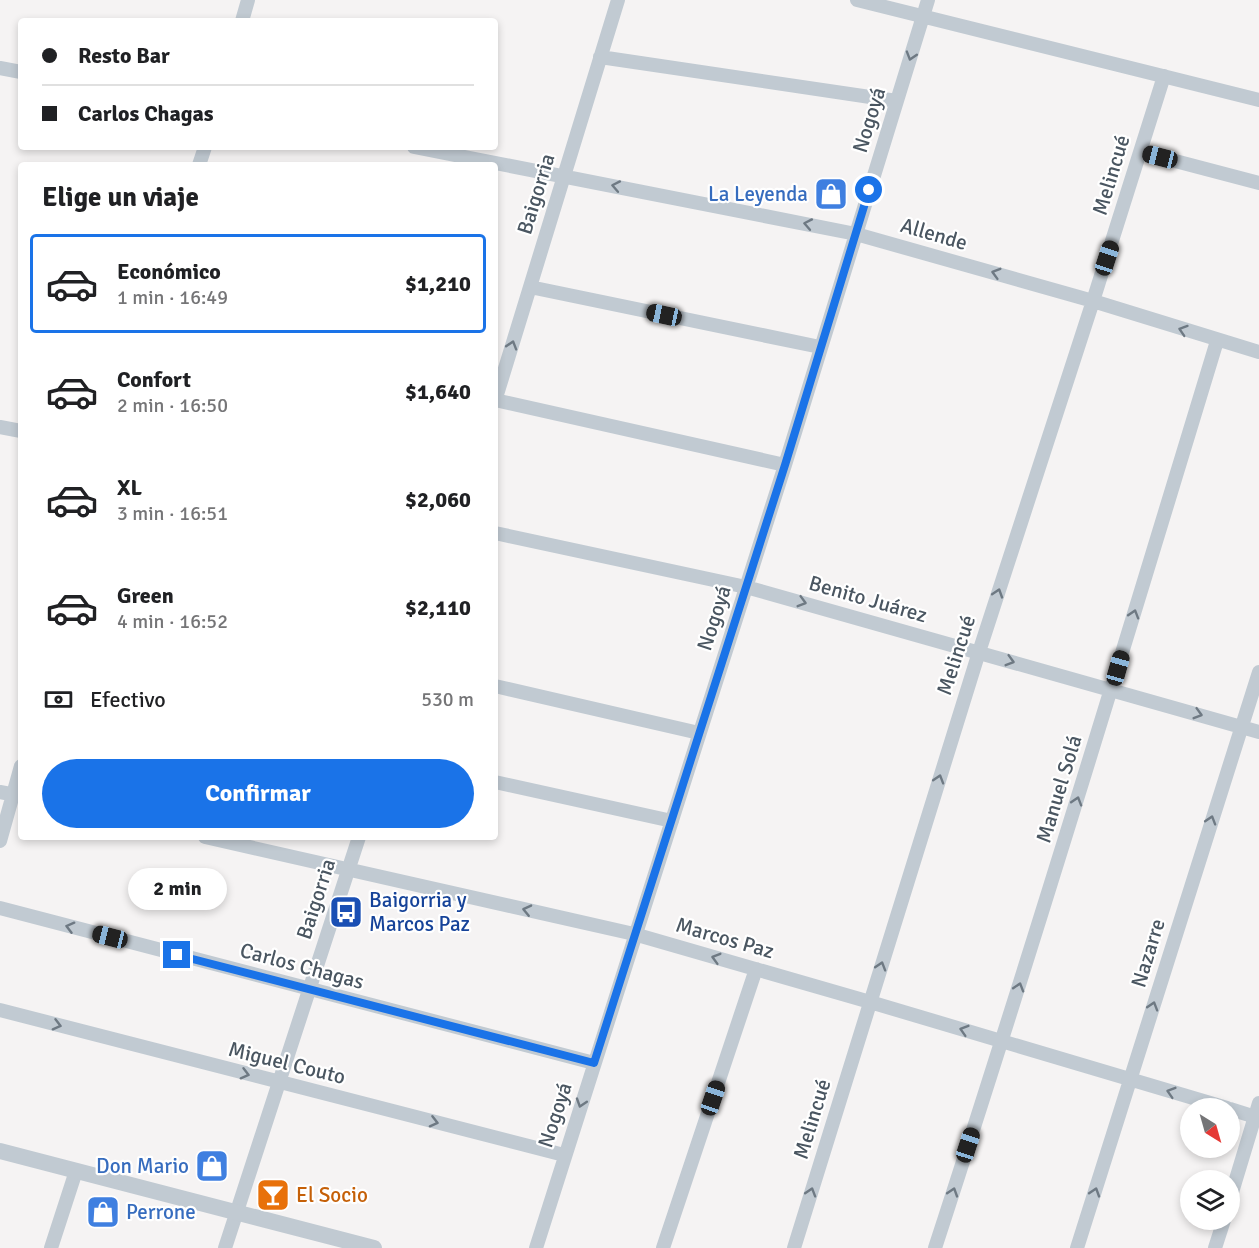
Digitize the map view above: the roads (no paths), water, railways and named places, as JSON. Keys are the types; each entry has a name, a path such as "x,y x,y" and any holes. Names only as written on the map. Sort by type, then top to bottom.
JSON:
{"street":[{"path":"243,18 248,0"},
{"name":"Baigorria","path":"498,391 618,0"},
{"path":"857,0 1259,100"},
{"name":"Nogoyá","path":"536,1248 785,465 928,0"},
{"path":"600,57 897,101"},
{"path":"0,68 18,71"},
{"name":"Melincué","path":"794,1248 979,652 1164,76"},
{"name":"Allende","path":"430,150 492,162"},
{"path":"1140,152 1259,183"},
{"name":"Allende","path":"498,163 856,234 1093,301 1217,341 1259,352"},
{"path":"530,287 820,347"},
{"name":"Manuel Solá","path":"934,1248 1002,1041 1112,689 1217,341"},
{"path":"498,402 785,465"},
{"path":"0,427 18,430"},
{"name":"Benito Juárez","path":"498,534 746,587 1259,732"},
{"name":"Nazarre","path":"1077,1248 1259,672"},
{"path":"498,687 699,733"},
{"path":"0,841 18,774"},
{"path":"498,783 672,821"},
{"name":"Marcos Paz","path":"220,840 634,934 1191,1098"},
{"name":"Baigorria","path":"225,1248 358,840"},
{"name":"Carlos Chagas","path":"0,908 594,1063"},
{"path":"663,1248 756,969"},
{"name":"Miguel Couto","path":"0,1010 564,1155"},
{"path":"1240,1170 1257,1118 1259,1103"},
{"name":"Marcos Paz","path":"1240,1113 1257,1118"},
{"path":"0,1151 374,1248"},
{"path":"51,1248 76,1171"},
{"path":"1215,1248 1221,1230"}],"place":[{"name":"La Leyenda","path":"831,194"},
{"name":"Baigorria y Marcos Paz","path":"346,912"},
{"name":"Don Mario","path":"212,1166"},
{"name":"El Socio","path":"273,1195"},
{"name":"Perrone","path":"103,1212"}]}
